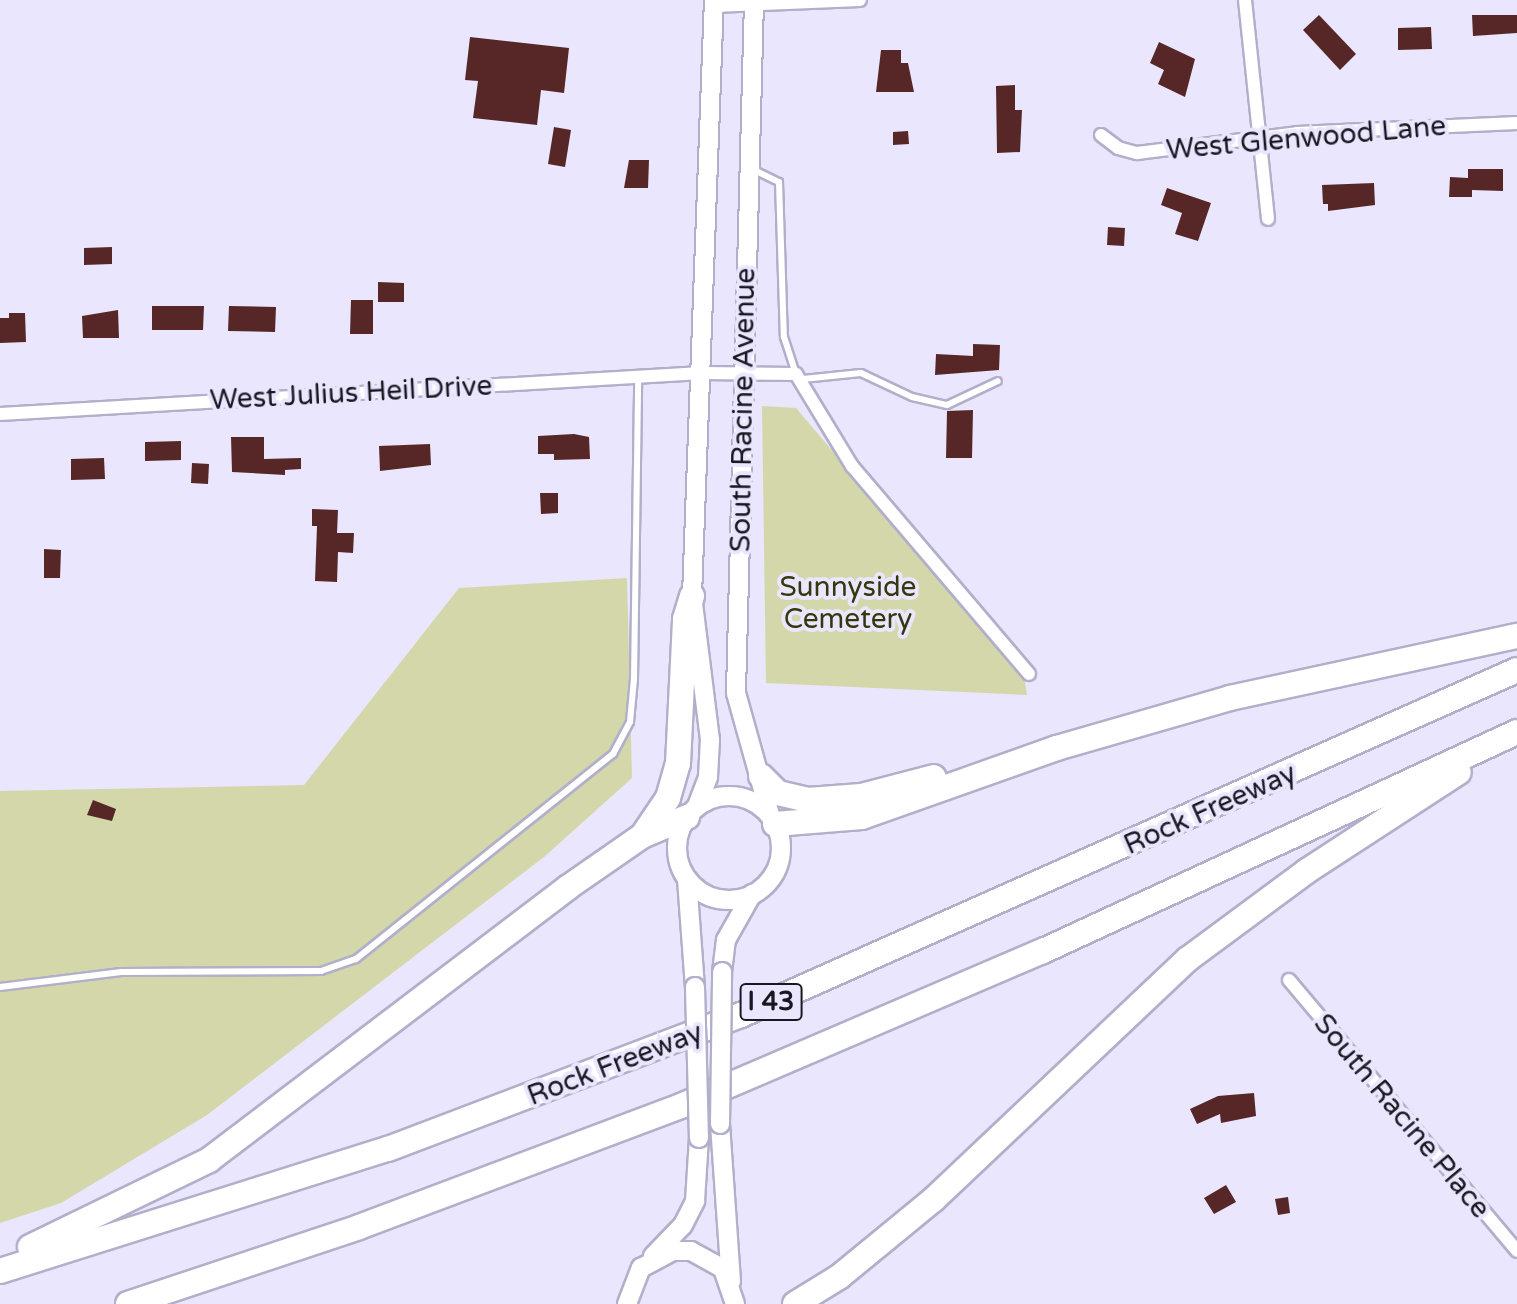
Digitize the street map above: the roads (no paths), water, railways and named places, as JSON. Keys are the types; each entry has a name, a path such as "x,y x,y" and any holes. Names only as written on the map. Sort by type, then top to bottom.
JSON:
{"highway":[{"path":"642,836 668,798 678,764 685,619 692,596"},
{"path":"761,776 778,793 808,800 861,796 1057,748 1230,698 1517,636"},
{"name":"Rock Freeway","path":"0,1271 388,1149 713,1026 882,956 1517,670"},
{"path":"795,1304 839,1277 934,1199 1188,959 1307,871 1517,733"},
{"name":"Rock Freeway","path":"128,1304 372,1222 712,1093 1015,964 1517,733"},
{"path":"773,820 862,817 1057,748"},
{"path":"0,1258 77,1228 209,1160 642,836 692,811"},
{"path":"820,1304 898,1241 934,1199"}],"main road":[{"name":"South Racine Avenue","path":"754,2 736,693 773,820"},
{"name":"South Racine Avenue","path":"692,811 708,777 710,740 692,596 714,3"},
{"path":"627,1304 641,1268 683,1225 695,1201 699,1138 695,987 687,879 677,848 692,811 735,796 773,820 781,839 776,871 752,894 726,940 722,972 720,1124 735,1304"},
{"path":"687,879 717,898 752,894"},
{"path":"641,1268 656,1256 691,1251 723,1269 732,1285"}],"street":[{"path":"714,3 860,0"},
{"path":"1245,0 1268,219"},
{"name":"West Glenwood Lane","path":"1101,135 1118,148 1137,153 1261,138 1517,123"},
{"name":"West Julius Heil Drive","path":"0,414 702,373 799,376"},
{"path":"799,376 852,466 1029,674"},
{"name":"South Racine Place","path":"1289,980 1517,1251"}],"lane":[{"path":"748,168 779,182 784,337 799,376 861,373 912,397 947,405 998,381"},
{"path":"0,987 121,972 321,971 356,959 613,754 630,722 634,679 638,377"}],"park label":[{"name":"Sunnyside Cemetery","path":"848,603"}]}
